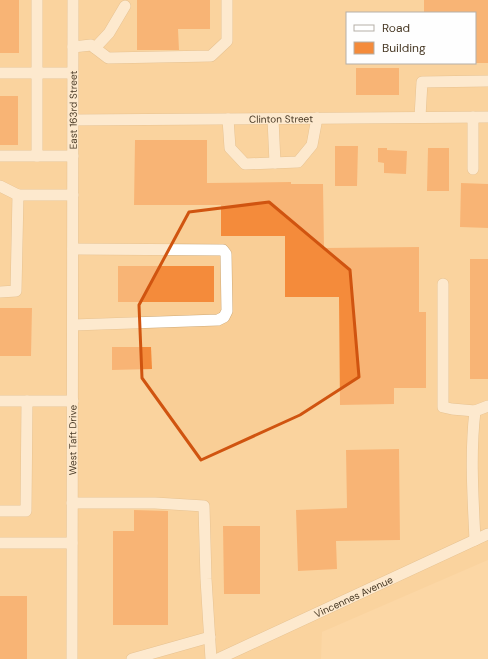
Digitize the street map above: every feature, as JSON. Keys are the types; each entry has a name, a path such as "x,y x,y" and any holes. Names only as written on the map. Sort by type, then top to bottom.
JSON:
{"street":[{"path":"37,156 38,0"},
{"name":"East 163rd Street","path":"73,0 73,220"},
{"path":"73,48 91,45 108,58 212,56 227,41 227,0"},
{"path":"96,48 109,33 125,6"},
{"path":"0,73 73,73"},
{"path":"420,117 422,82 488,81"},
{"path":"473,117 473,169"},
{"name":"Clinton Street","path":"73,120 488,117"},
{"path":"228,119 230,148 245,164 298,162 312,145 317,118"},
{"path":"273,119 275,163"},
{"path":"0,156 73,156"},
{"path":"0,186 18,195 73,195"},
{"path":"0,292 16,291 18,195"},
{"name":"West Taft Drive","path":"72,659 73,220"},
{"path":"73,249 223,250 226,254 227,311 224,317 218,320 73,325"},
{"path":"443,284 443,407 475,411 488,406"},
{"path":"0,401 73,401"},
{"path":"0,511 26,511 27,401"},
{"path":"475,411 472,453 475,540"},
{"path":"72,503 155,503 204,506 206,579 212,659"},
{"name":"Vincennes Avenue","path":"218,659 488,534"},
{"path":"0,544 72,543"},
{"path":"132,659 210,637"}],"highlighted area":[{"path":"269,202 350,270 359,377 300,415 201,460 142,378 139,305 189,212"}],"shaded area":[{"path":"0,0 488,0 488,560 322,632 321,659 0,659"}],"building":[{"path":"0,0 19,0 19,53 0,53"},
{"path":"137,0 210,0 210,29 178,29 179,50 137,50"},
{"path":"424,0 488,0 488,63 476,63 476,12 424,12"},
{"path":"356,68 399,68 399,95 356,95"},
{"path":"0,96 18,96 18,145 0,145"},
{"path":"135,140 207,140 207,183 291,182 291,184 323,184 324,248 419,247 419,312 426,312 426,388 394,388 394,404 340,405 339,297 285,297 285,236 221,236 221,205 134,205"},
{"path":"335,146 358,146 357,186 335,186"},
{"path":"378,148 407,151 406,174 384,173 384,163 378,162"},
{"path":"428,148 449,148 449,191 427,191"},
{"path":"461,183 488,184 488,228 460,227"},
{"path":"470,259 488,259 488,379 470,379"},
{"path":"118,266 214,266 214,302 118,302"},
{"path":"0,308 32,308 31,356 0,356"},
{"path":"112,347 151,347 152,369 112,370"},
{"path":"399,449 400,540 336,541 337,569 298,571 296,510 347,508 346,450"},
{"path":"134,510 168,511 168,625 113,625 113,531 134,531"},
{"path":"223,526 260,526 260,594 224,594"},
{"path":"0,596 27,596 27,659 0,659"}]}
